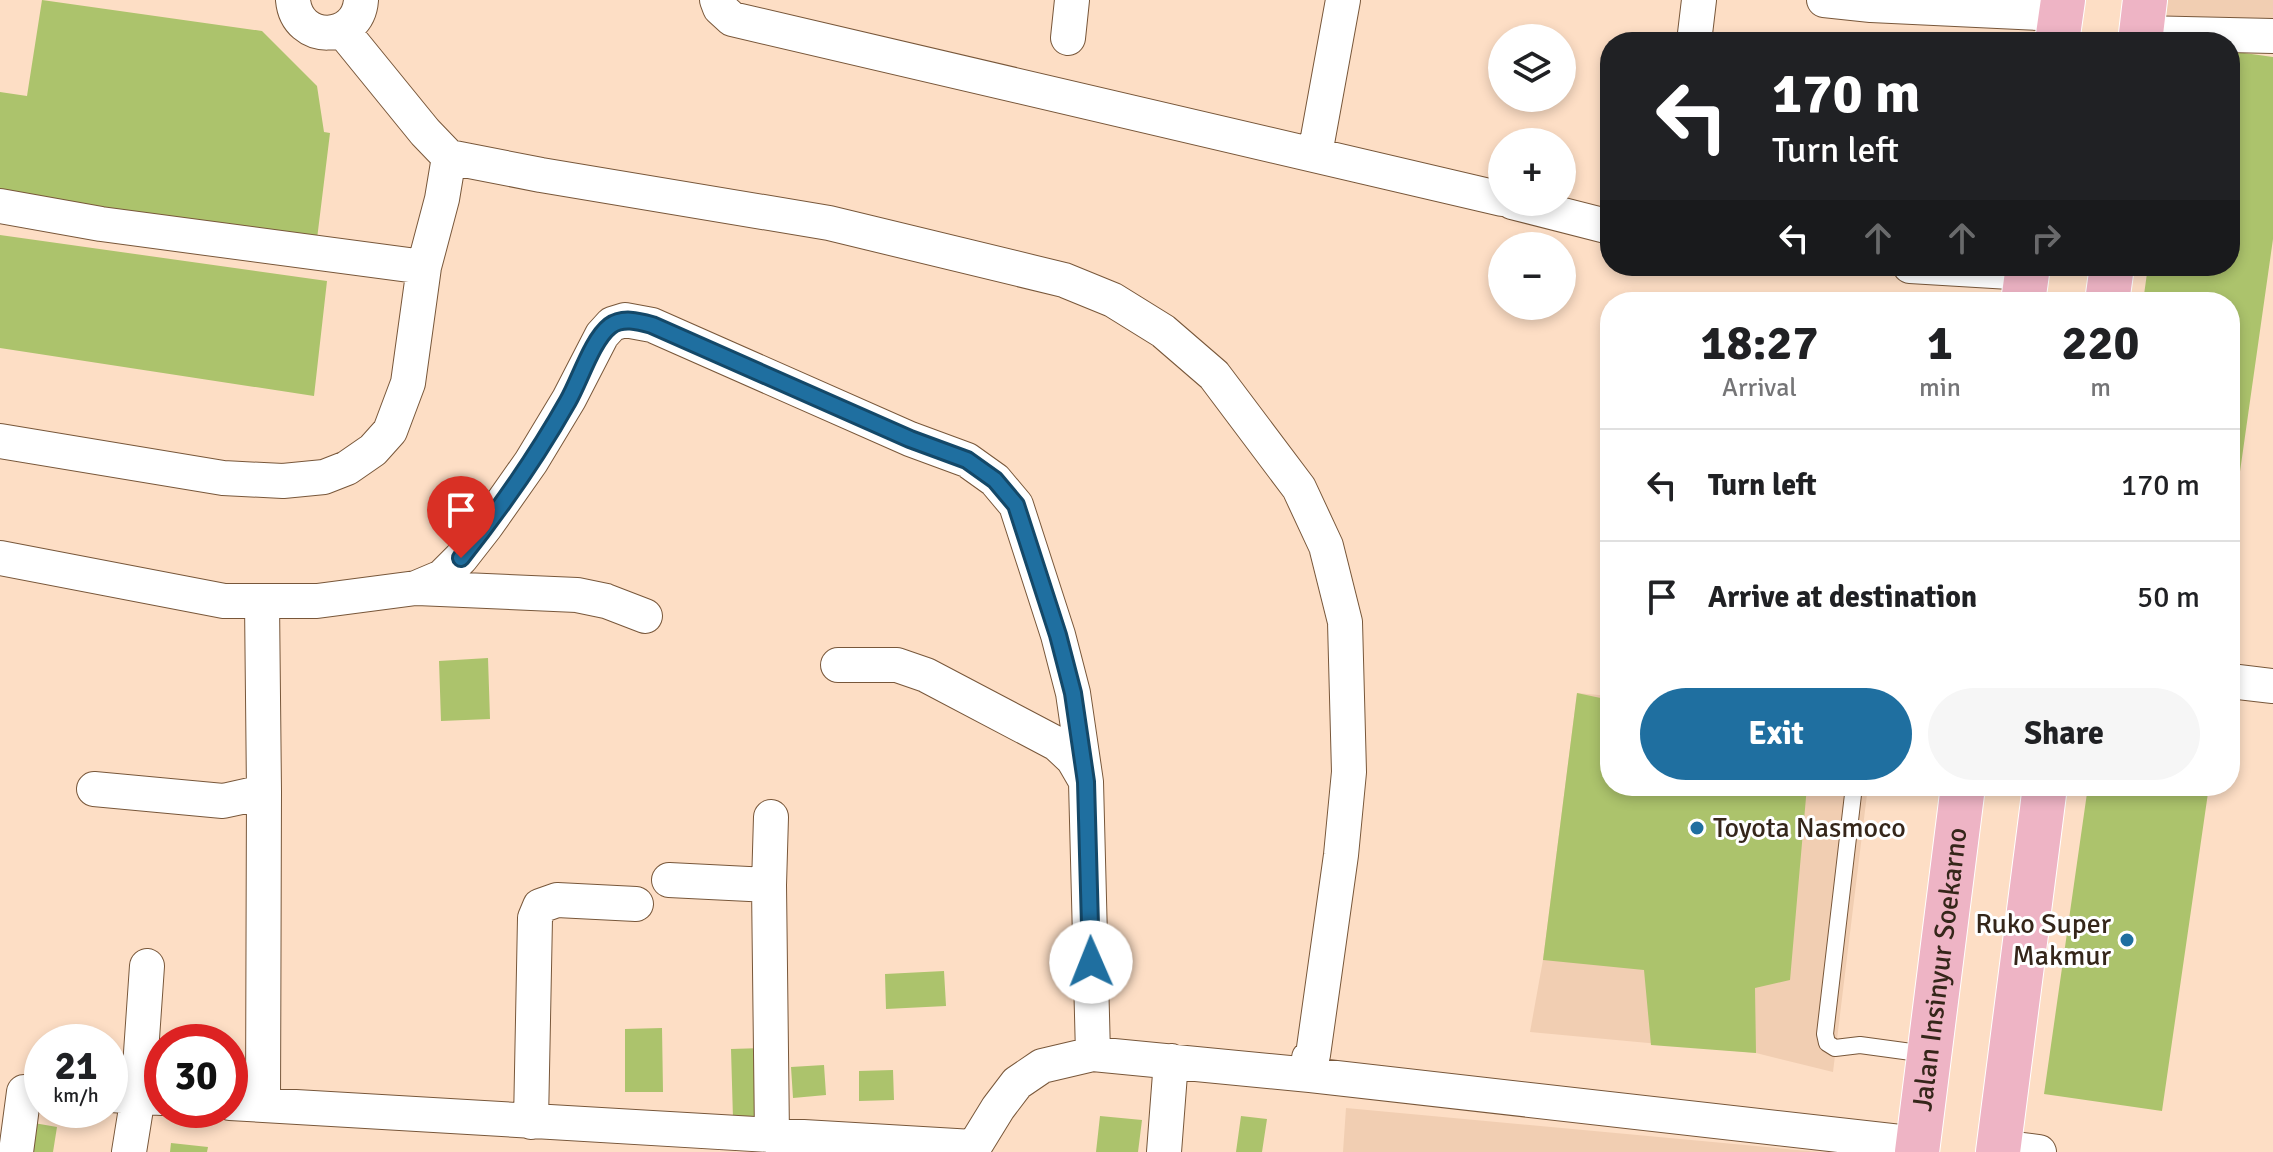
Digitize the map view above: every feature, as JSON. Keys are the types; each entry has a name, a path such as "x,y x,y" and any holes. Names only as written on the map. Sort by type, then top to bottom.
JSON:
{"main road":[{"name":"Jalan Insinyur Soekarno","path":"1917,1148 1962,796"},
{"path":"2012,1150 2044,796"}],"street":[{"path":"293,0 297,18 313,30 332,33 342,30 357,16 361,0"},
{"path":"717,0 720,8 732,19 1488,196"},
{"path":"1068,38 1072,0"},
{"path":"1315,154 1343,0"},
{"path":"1695,32 1699,0"},
{"path":"1824,0 2061,19"},
{"path":"2142,25 2225,32"},
{"path":"342,30 449,157 829,223 1064,280 1113,300 1163,331 1214,375 1299,488 1326,546 1345,622 1349,772 1341,855 1311,1067"},
{"path":"2240,33 2273,36"},
{"path":"0,441 223,478 283,481 324,477 347,468 373,450 390,431 408,383 424,267 442,199 449,157"},
{"path":"0,206 101,224 424,267"},
{"path":"1567,216 1600,224"},
{"path":"1993,276 2026,280"},
{"path":"416,588 442,577 486,526 531,462 569,399 602,335 612,324 625,320 652,325 910,439 967,460 995,480 1016,505 1058,635 1073,693 1086,782 1093,1054"},
{"path":"0,558 224,601 262,614 317,601 416,588 577,595 606,601 645,616"},
{"path":"248,1069 264,792 262,614"},
{"path":"838,665 897,665 936,680 1057,744 1073,759 1086,782"},
{"path":"2240,682 2273,686"},
{"path":"94,789 223,801 264,792"},
{"path":"771,817 772,1136"},
{"path":"669,880 769,885"},
{"path":"519,1132 535,918 540,906 557,900 636,904"},
{"path":"129,1152 137,1097 147,966"},
{"path":"248,1104 519,1132 772,1136 972,1150 1017,1083 1042,1066 1093,1054 1311,1067 1917,1148"},
{"path":"1164,1152 1171,1061"},
{"path":"16,1152 22,1092"}],"lane":[{"path":"1853,796 1827,1019 1827,1043 1835,1048 1860,1045 1928,1054"}],"shaded area":[{"path":"2151,0 2273,0 2273,21 2149,23"},
{"path":"1577,693 1600,695 1600,796 1867,796 1833,1072 1756,1053 1530,1032 1543,960"},
{"path":"1346,1108 1819,1152 1343,1152"}],"building":[{"path":"42,0 262,31 317,86 324,132 330,133 317,239 0,193 0,92 27,96"},
{"path":"2240,52 2273,57 2273,239 2240,472 2240,292 2144,292 2147,276 2240,276"},
{"path":"0,235 327,281 314,396 0,348"},
{"path":"488,658 490,719 441,721 439,661"},
{"path":"1577,693 1600,698 1600,796 1806,796 1790,980 1755,988 1756,1053 1651,1045 1644,970 1543,960"},
{"name":"Ruko Super Makmur","path":"2087,796 2208,796 2162,1111 2044,1094"},
{"path":"944,971 946,1006 886,1009 885,974"},
{"path":"662,1028 663,1092 625,1092 625,1029"},
{"path":"763,1048 765,1118 733,1119 731,1049"},
{"path":"824,1065 826,1095 793,1098 791,1067"},
{"path":"893,1070 894,1100 859,1101 859,1071"},
{"path":"1100,1116 1142,1120 1138,1152 1096,1152"},
{"path":"1241,1116 1267,1119 1262,1152 1236,1152"},
{"path":"33,1128 57,1128 53,1152 29,1152"},
{"path":"171,1143 208,1147 207,1152 170,1152"}],"place":[{"name":"Toyota Nasmoco","path":"1697,828"},
{"name":"Ruko Super Makmur","path":"2127,940"}],"route":[{"path":"461,558 531,462 569,399 602,335 612,324 625,320 652,325 910,439 967,460 995,480 1016,505 1058,635 1073,693 1086,782 1091,962"}]}
